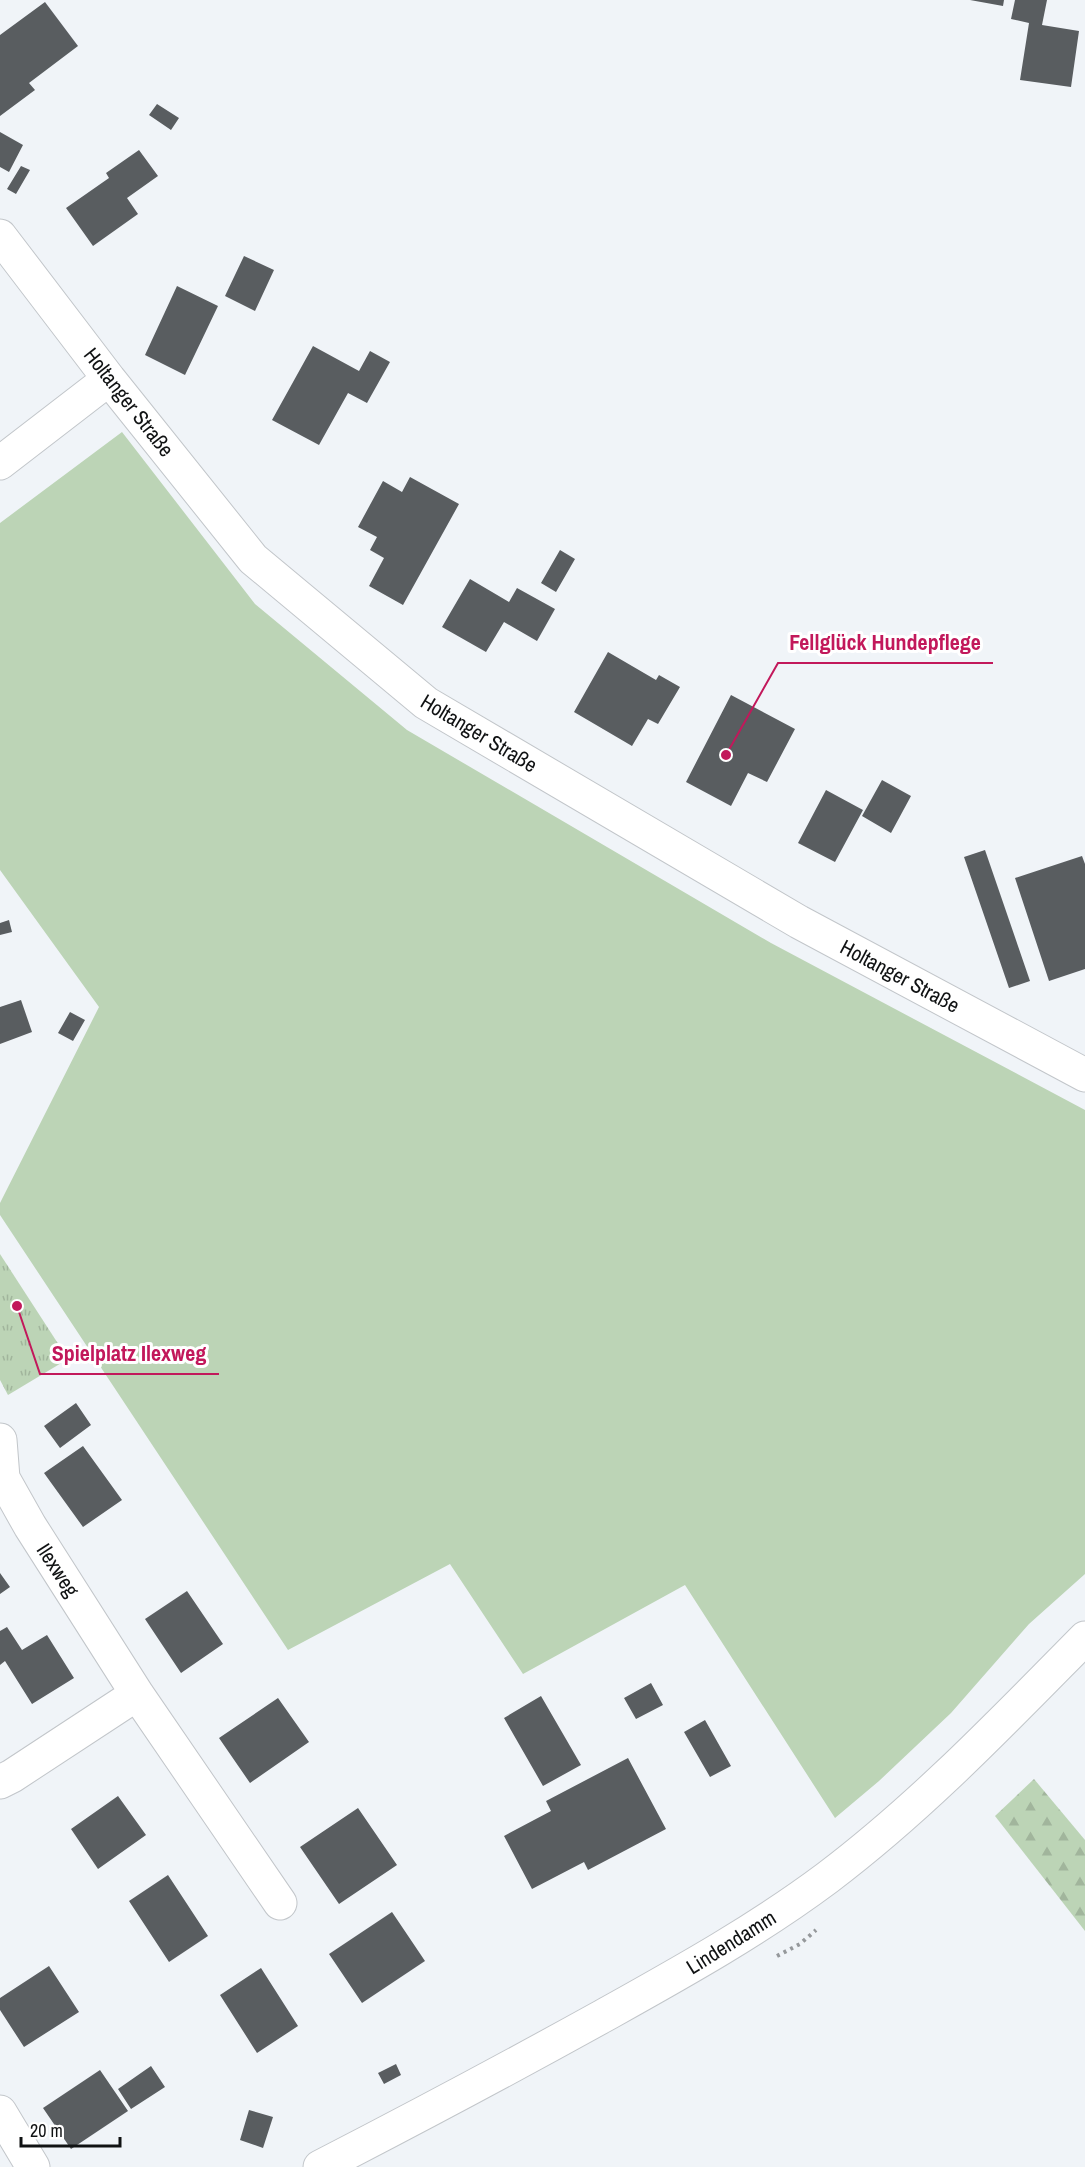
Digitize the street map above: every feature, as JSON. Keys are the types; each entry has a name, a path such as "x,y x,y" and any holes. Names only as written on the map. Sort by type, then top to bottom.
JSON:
{"street":[{"name":"Holtanger Straße","path":"0,236 109,379 254,559 426,703 799,922 1085,1075"},
{"path":"0,463 109,379"},
{"name":"Ilexweg","path":"0,1440 3,1478 30,1526 137,1694 280,1903"},
{"name":"Lindendamm","path":"320,2167 495,2076 687,1970 777,1914 875,1840 965,1760 1085,1638"},
{"path":"0,1782 137,1694"},
{"path":"0,2112 33,2167"}],"green space":[{"path":"122,432 255,604 407,730 771,943 1085,1110 1085,1574 1029,1624 951,1713 879,1781 835,1818 685,1585 523,1674 450,1564 288,1650 0,1215 0,1203 99,1007 0,870 0,523"},
{"path":"0,1254 68,1359 8,1395 0,1380"},
{"path":"1034,1779 1085,1840 1085,1931 995,1816"}],"building":[{"path":"970,0 1004,0 1003,6"},
{"path":"1015,0 1047,0 1042,25 1079,31 1071,87 1020,80 1029,23 1011,19"},
{"path":"45,2 78,46 29,83 35,90 0,116 0,35"},
{"path":"157,104 179,118 171,130 149,115"},
{"path":"0,132 23,145 9,172 0,167"},
{"path":"139,150 158,176 127,198 138,214 93,246 66,208 109,178 106,173"},
{"path":"21,166 30,170 16,194 7,189"},
{"path":"244,256 274,270 255,311 225,296"},
{"path":"177,286 218,306 185,375 145,355"},
{"path":"313,346 359,371 370,351 390,362 367,403 348,393 319,445 272,420"},
{"path":"410,477 459,504 403,605 369,586 384,558 370,550 377,537 358,527 383,481 402,492"},
{"path":"560,550 575,559 556,592 541,583"},
{"path":"470,579 509,602 517,588 555,609 537,641 504,622 486,652 442,627"},
{"path":"608,652 656,680 659,675 680,687 658,724 648,719 632,746 574,712"},
{"path":"731,695 795,729 767,782 748,773 731,806 686,782"},
{"path":"882,780 911,796 891,833 862,816"},
{"path":"826,790 863,810 835,862 798,843"},
{"path":"985,850 1030,981 1009,988 964,857"},
{"path":"1082,856 1085,864 1085,969 1049,981 1015,878"},
{"path":"9,920 12,932 0,935 0,923"},
{"path":"21,1000 32,1032 0,1044 0,1007"},
{"path":"70,1012 85,1020 73,1041 58,1033"},
{"path":"76,1403 91,1425 60,1448 44,1426"},
{"path":"83,1446 122,1500 83,1527 44,1473"},
{"path":"0,1573 10,1587 0,1594"},
{"path":"187,1591 223,1644 181,1673 145,1619"},
{"path":"7,1627 22,1650 47,1635 74,1678 32,1704 5,1661 0,1665 0,1631"},
{"path":"651,1683 663,1705 636,1719 624,1698"},
{"path":"541,1696 581,1765 543,1786 504,1718"},
{"path":"278,1698 309,1742 250,1783 219,1738"},
{"path":"705,1720 731,1766 710,1777 684,1732"},
{"path":"628,1758 666,1829 588,1870 584,1862 532,1889 504,1836 551,1811 546,1801"},
{"path":"118,1796 146,1835 98,1869 71,1829"},
{"path":"358,1808 397,1865 339,1904 300,1847"},
{"path":"168,1875 208,1936 169,1962 129,1901"},
{"path":"392,1912 425,1961 362,2003 329,1954"},
{"path":"49,1966 79,2012 24,2047 0,2010 0,1998"},
{"path":"261,1968 298,2026 257,2053 220,1995"},
{"path":"396,2064 401,2075 384,2084 378,2073"},
{"path":"151,2066 165,2087 131,2109 118,2089"},
{"path":"100,2070 128,2111 71,2149 43,2108"},
{"path":"249,2110 273,2117 263,2148 240,2140"}],"place":[{"name":"Fellglück Hundepflege","path":"726,755"},
{"name":"Spielplatz Ilexweg","path":"17,1306"}]}
